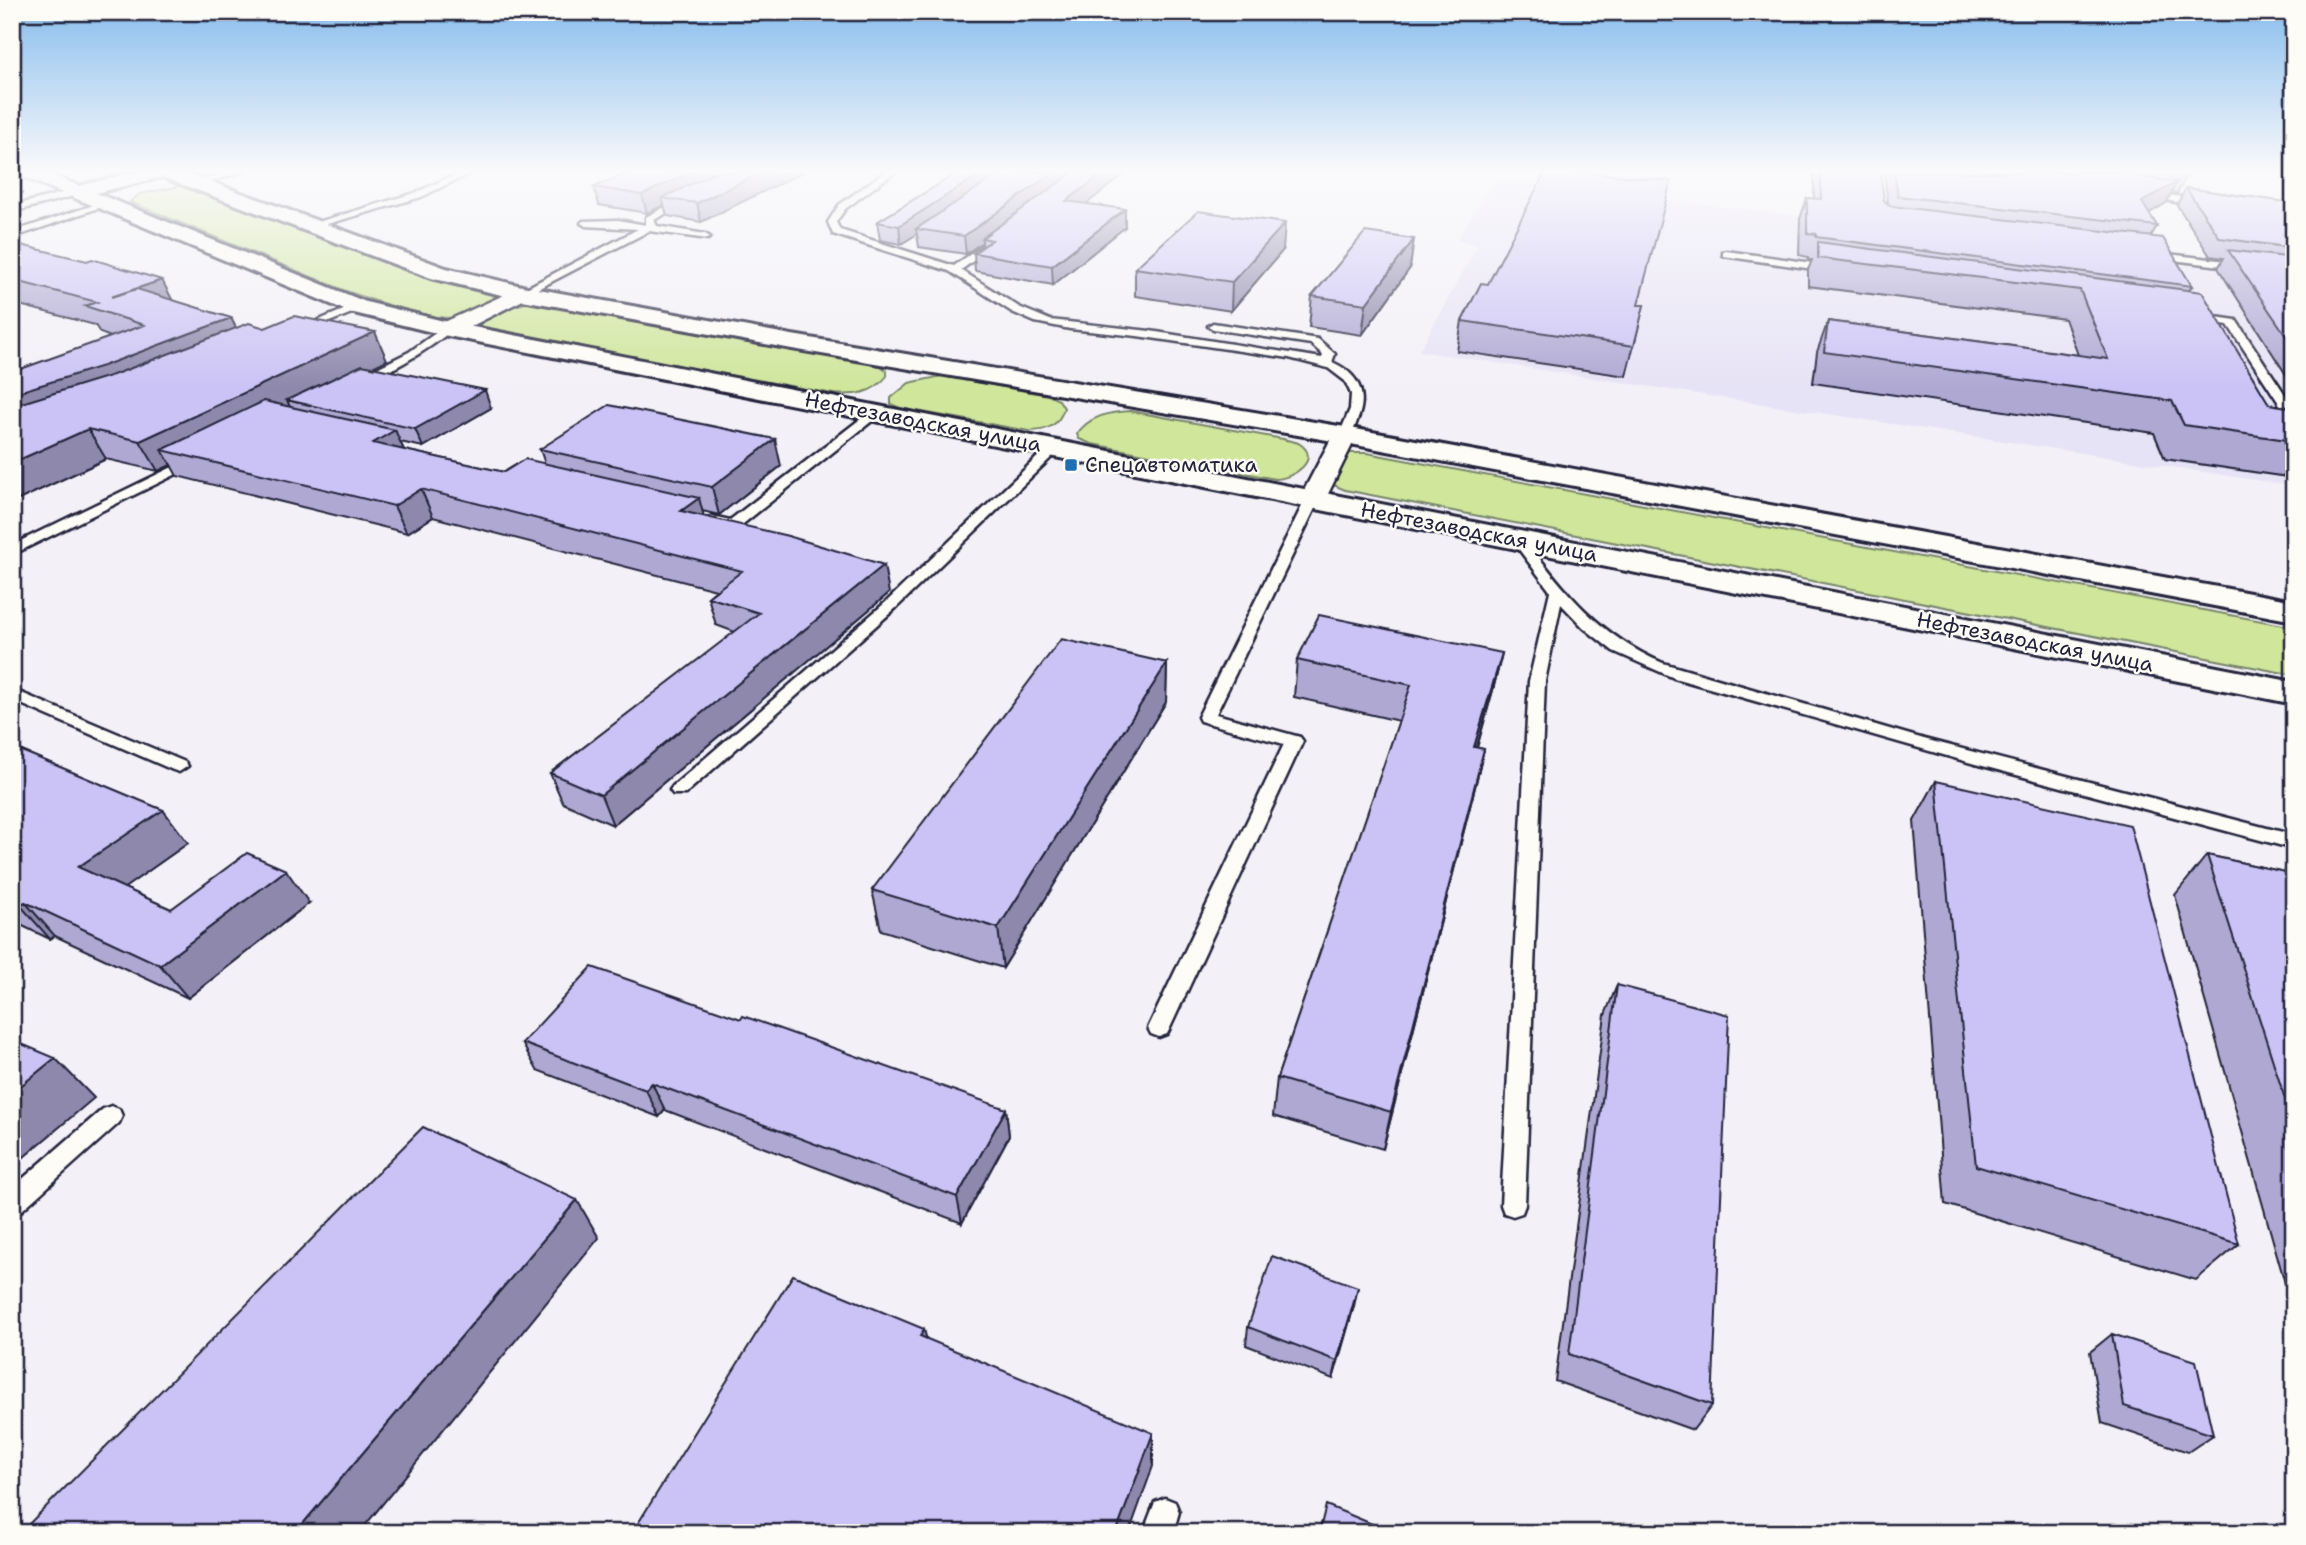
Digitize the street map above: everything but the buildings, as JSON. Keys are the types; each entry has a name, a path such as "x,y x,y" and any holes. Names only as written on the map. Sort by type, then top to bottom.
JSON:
{"main road":[{"name":"Нефтезаводская улица","path":"202,243 358,307 448,329 2294,693"},
{"path":"357,243 439,273 522,293 1345,435 2294,611"}],"street":[{"path":"448,329 522,293"},
{"path":"1313,498 1345,435"}],"lane":[{"path":"522,293 618,243"},
{"path":"866,243 902,251 955,270 1011,309 1038,320 1072,327 1122,331 1277,353 1326,363 1340,370 1355,384 1360,405 1345,435"},
{"path":"955,270 992,243"},
{"path":"902,251 913,244"},
{"path":"1726,254 1849,271"},
{"path":"2143,254 2294,272"},
{"path":"293,332 358,307"},
{"path":"2177,315 2232,322 2294,417"},
{"path":"1213,326 1314,341 1329,354 1326,363"},
{"path":"351,384 413,354 448,329"},
{"path":"694,516 733,524 876,413"},
{"path":"680,790 891,605 1054,448"},
{"path":"12,551 204,456"},
{"path":"1160,1028 1294,741 1206,717 1313,498"},
{"path":"1519,540 1556,592 1588,623 1621,649 1664,668 1907,740 2294,842"},
{"path":"1513,1205 1533,819 1537,681 1556,592"},
{"path":"12,694 179,766"},
{"path":"12,1203 111,1116"}],"shaded area":[{"path":"1470,243 2028,243 2285,274 2294,286 2294,486 1419,351 1478,245"}],"green space":[{"path":"230,243 332,243 430,280 496,296 491,303 451,318 388,305 346,291"},
{"path":"530,302 869,363 881,366 887,371 887,376 876,387 863,393 833,394 488,330 479,324 506,308"},
{"path":"942,376 1048,395 1059,400 1064,408 1059,419 1051,426 1029,431 900,408 891,404 891,398 909,383"},
{"path":"1130,411 1296,442 1306,450 1307,462 1290,476 1275,479 1092,444 1079,439 1077,434 1094,419"},
{"path":"1349,453 1367,453 2294,627 2294,675 1345,490 1329,483 1342,456"}],"place":[{"name":"Спецавтоматика","path":"1071,465"}]}
